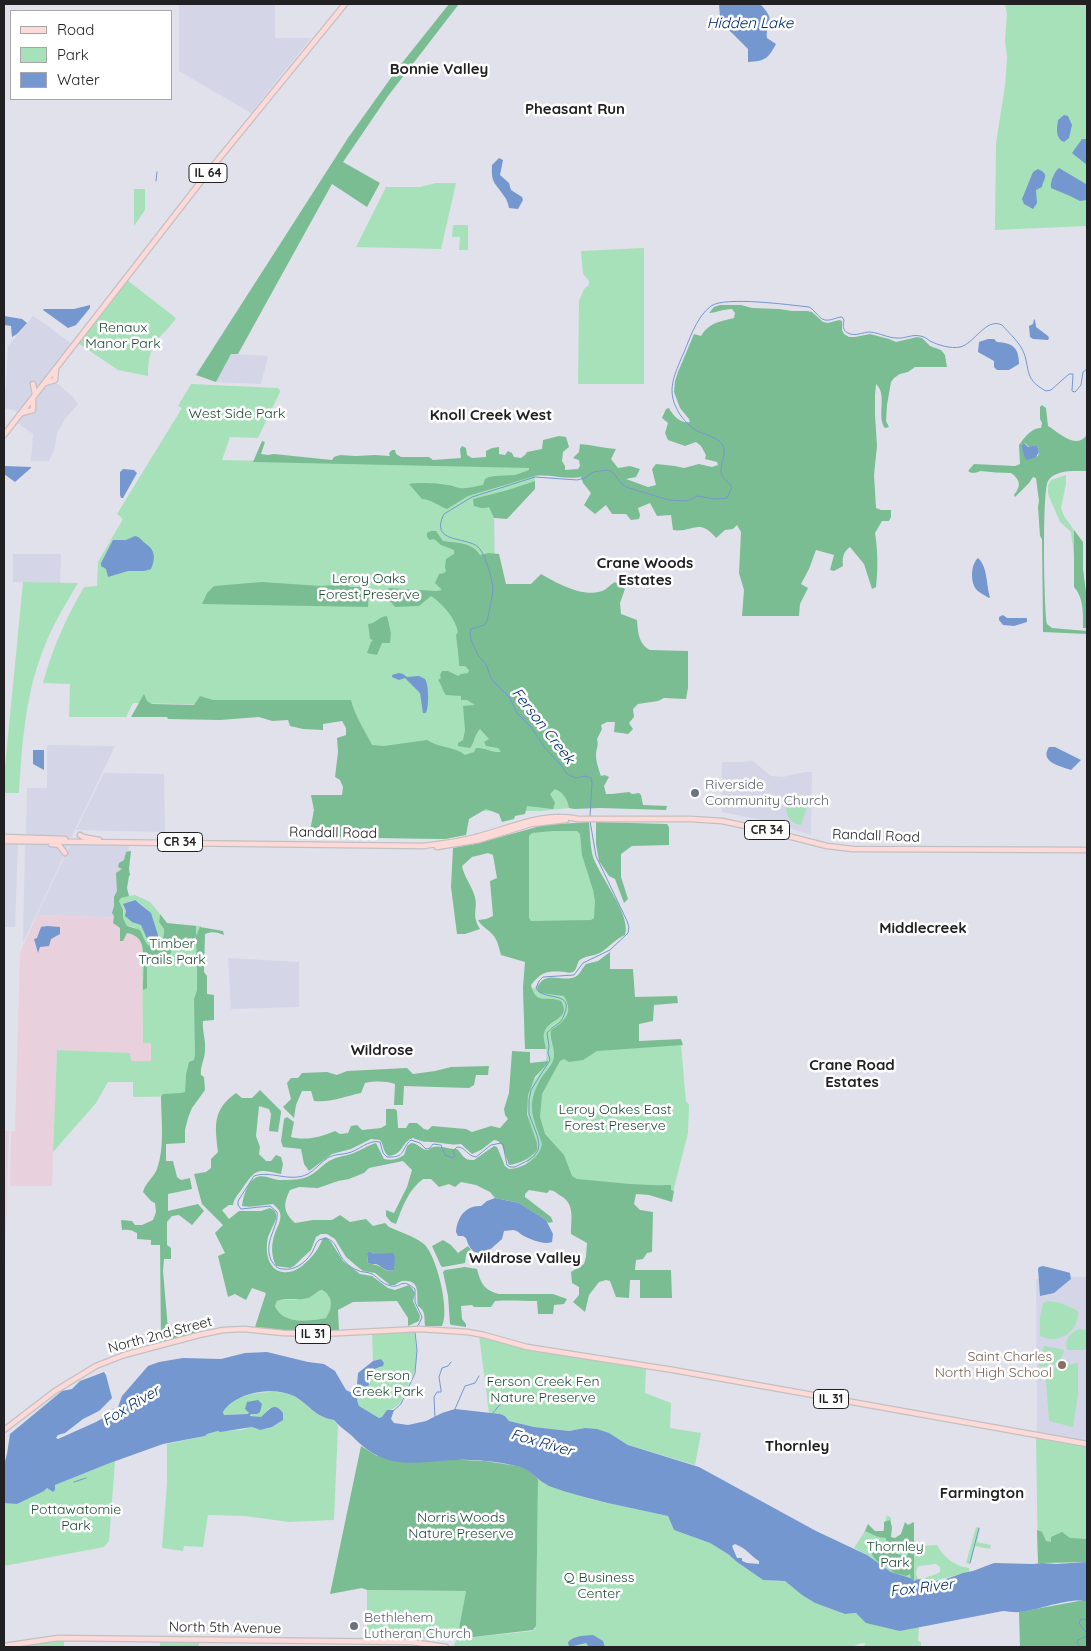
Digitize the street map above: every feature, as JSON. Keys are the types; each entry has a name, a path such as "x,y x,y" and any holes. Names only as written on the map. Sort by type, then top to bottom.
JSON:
{"main road":[{"name":"IL 64","path":"43,384 55,380 56,369 212,166 345,4"},
{"path":"4,434 21,413 33,410 33,384 43,384"},
{"path":"34,396 43,384"},
{"name":"Randall Road","path":"117,841 437,847 479,840 531,824 578,819 691,819 760,829 828,846 853,849 1087,850"},
{"name":"CR 34","path":"80,835 83,838 99,840"},
{"name":"CR 34","path":"4,837 117,841"},
{"name":"CR 34","path":"4,841 117,841"},
{"path":"33,842 60,846 65,853"},
{"name":"North 2nd Street","path":"4,1430 66,1383 106,1361 215,1332 232,1329 254,1329 283,1333 321,1334 419,1329 468,1332 527,1347 673,1370 1087,1444"},
{"name":"North 5th Avenue","path":"4,1646 58,1638 409,1642 446,1647"}],"shaded area":[{"path":"179,4 275,4 275,38 311,38 251,113 179,71"},
{"path":"33,316 73,345 20,412 4,408 8,346"},
{"path":"231,354 268,356 261,384 216,382"},
{"path":"50,377 73,397 78,404 65,419 57,433 55,447 49,461 31,461 33,434 15,421"},
{"path":"13,554 61,554 60,583 13,582"},
{"path":"47,745 115,746 71,838 26,836 27,788 47,788"},
{"path":"753,761 771,776 783,777 812,772 811,835 766,821 722,812 722,762"},
{"path":"104,773 164,774 165,832 76,830"},
{"path":"4,842 18,842 15,927 4,927"},
{"path":"25,842 70,843 23,943"},
{"path":"71,843 129,843 125,906 132,918 37,915"},
{"path":"37,915 132,918 142,922 143,1042 151,1043 152,1061 130,1061 130,1053 57,1050 52,1186 10,1186 11,1132 15,1131 20,953"},
{"path":"228,958 299,962 299,1007 231,1009"},
{"path":"4,1131 9,1131 4,1299"},
{"name":"Saint Charles North High School","path":"1071,1277 1087,1277 1087,1443 1037,1434 1036,1279 1039,1279 1040,1293 1057,1291"}],"green space":[{"path":"449,4 459,4 388,96 343,162 380,183 367,207 332,184 238,354 231,354 216,382 196,375 348,138 398,68"},
{"path":"1005,4 1087,4 1087,226 995,230 996,143 1005,86 1007,57 1005,41 1007,14"},
{"path":"436,183 456,183 441,249 356,247 386,187 420,187"},
{"path":"134,189 145,189 145,210 134,226"},
{"path":"453,225 468,225 468,250 459,250 460,237 452,237"},
{"path":"644,248 644,384 578,384 579,301 584,289 589,285 589,281 583,274 581,251"},
{"name":"Renaux Manor Park","path":"127,280 176,318 151,350 148,376 118,370 78,343"},
{"path":"720,305 741,305 752,308 812,312 823,322 842,321 842,330 849,337 870,334 896,342 917,337 922,338 930,346 941,350 945,355 947,367 915,367 894,378 891,382 887,405 886,421 889,427 885,428 881,418 882,400 876,384 877,446 874,475 876,508 891,510 891,517 889,521 882,521 875,533 877,547 876,587 872,589 864,564 850,547 844,555 843,566 834,571 830,570 834,555 816,550 801,584 808,588 800,604 799,616 742,616 744,590 739,573 741,532 737,525 733,529 725,530 716,538 705,528 700,527 673,530 671,515 657,516 650,503 638,508 639,519 631,520 626,514 612,514 606,505 595,514 584,505 591,493 581,477 535,476 468,496 447,509 422,499 409,484 434,483 458,488 469,488 483,485 485,479 489,477 515,475 529,470 529,468 253,462 262,441 265,442 261,454 268,455 332,460 340,455 390,456 389,453 395,450 396,454 401,457 429,457 433,460 461,458 460,449 462,446 466,448 467,455 472,458 486,457 486,451 499,447 499,454 505,455 508,451 514,457 521,458 527,452 542,449 543,440 559,436 566,437 569,447 563,452 562,461 565,470 578,469 580,466 579,460 573,458 579,452 580,444 616,449 611,459 618,468 630,466 640,469 636,477 626,479 648,487 656,485 652,469 656,464 684,468 699,464 712,467 718,465 717,462 705,459 706,455 701,446 696,442 685,446 668,440 665,433 668,423 662,418 666,409 669,408 678,419 683,422 690,422 680,408 674,392 675,381 694,334 701,336 711,325 734,318 735,313 732,309 709,313 714,307"},
{"name":"Leroy Oaks Forest Preserve","path":"191,384 278,388 280,390 258,438 230,437 222,460 534,467 535,483 494,496 495,605 568,709 569,808 541,811 467,811 466,835 445,839 309,837 314,810 311,795 348,795 348,708 133,703 126,717 69,717 70,684 43,683 55,646 65,622 84,587 97,586 98,562 123,519 117,514 182,408 178,406"},
{"path":"1042,405 1046,408 1048,426 1062,436 1078,441 1087,435 1087,471 1055,474 1048,481 1045,505 1044,550 1047,624 1052,628 1087,631 1087,634 1043,632 1042,539 1040,536 1036,478 1033,477 1015,497 1014,495 1019,483 1017,478 1011,473 980,471 972,473 968,471 974,464 1015,466 1020,464 1019,445 1031,431 1041,428 1040,407","holes":["1025,443 1029,447 1037,445 1038,456 1026,459 1021,446"]},
{"path":"1066,475 1061,508 1074,530 1074,556 1071,532 1060,522 1048,494 1048,485 1051,480"},
{"path":"535,481 535,489 507,519 494,518 489,507 474,506 473,499"},
{"path":"1074,530 1083,542 1087,628 1083,628 1080,596 1074,587"},
{"path":"436,531 443,541 468,545 480,555 489,553 499,554 506,584 531,584 541,574 570,588 587,593 595,593 604,590 615,582 625,589 620,603 621,614 637,620 639,637 646,647 650,650 688,651 688,688 686,699 664,698 658,701 638,704 633,709 634,717 629,723 633,729 628,734 614,732 615,722 607,722 601,725 602,729 597,739 596,758 601,776 609,777 604,786 606,794 639,793 643,805 667,806 666,810 574,809 569,808 565,797 555,789 550,794 555,803 553,809 527,806 525,814 502,822 499,814 486,809 469,819 466,835 445,839 309,837 314,810 311,795 342,795 343,787 340,780 335,777 338,752 337,738 346,735 346,728 342,721 323,724 323,730 303,729 290,726 288,720 272,721 259,717 220,720 131,717 144,694 147,701 152,704 194,705 200,696 213,700 351,700 357,717 372,745 384,746 427,740 465,755 474,752 476,748 501,752 498,748 486,746 484,742 489,739 480,729 470,748 458,746 458,743 463,740 465,730 463,706 475,705 467,700 461,700 461,696 446,695 438,680 441,678 442,671 448,671 458,676 468,673 469,670 465,666 459,666 456,635 458,632 448,612 431,596 419,606 395,607 389,600 387,589 390,588 442,590 435,583 439,574 446,571 446,559 454,554 454,550 441,545 434,539 430,540 427,537 427,533"},
{"path":"23,582 78,583 50,632 37,667 25,721 19,793 4,793 4,777"},
{"path":"262,582 321,586 348,584 350,587 366,587 369,591 368,607 202,604 207,593 214,586"},
{"path":"387,616 391,633 390,643 382,643 377,655 367,653 373,640 370,639 368,624"},
{"path":"787,802 798,803 807,807 801,825 793,822 788,817 786,810"},
{"path":"589,822 590,842 595,863 619,906 626,927 625,935 601,953 581,959 573,972 542,974 531,985 536,996 539,998 561,1001 564,1012 562,1016 546,1028 544,1039 546,1049 525,1049 523,987 525,962 501,955 495,937 478,920 493,916 490,881 497,878 493,855 488,853 472,857 462,866 475,897 475,916 480,929 465,934 457,934 451,887 453,848 475,844 544,825","holes":["577,831 580,834 582,855 593,890 595,901 594,918 591,920 531,921 529,918 529,836 532,833"]},
{"path":"596,822 667,824 669,827 669,845 632,846 621,854 621,877 628,899 624,903 615,879 609,876 599,861 596,844"},
{"path":"588,828 593,857 598,870 625,924 526,923 527,833 542,830"},
{"path":"131,851 130,875 127,888 129,896 121,898 119,901 127,926 140,930 148,945 152,947 158,946 162,940 164,929 159,922 160,914 167,923 196,926 196,936 200,927 223,931 224,935 214,932 205,934 204,972 207,976 207,994 214,995 214,1020 203,1021 205,1053 201,1075 204,1077 205,1090 192,1108 188,1118 185,1130 185,1143 166,1144 166,1161 173,1161 177,1177 181,1180 190,1178 192,1189 168,1194 168,1211 198,1204 204,1211 192,1225 179,1215 172,1216 167,1222 167,1245 171,1248 171,1259 164,1259 163,1271 168,1329 180,1332 196,1328 195,1334 161,1342 160,1245 151,1245 151,1240 137,1239 137,1233 130,1230 122,1230 121,1220 132,1221 135,1225 142,1225 153,1220 156,1212 155,1203 143,1192 156,1172 161,1151 161,1097 163,1094 185,1092 189,1062 194,1060 195,1055 196,937 193,939 185,937 181,941 176,939 174,945 171,945 170,955 163,959 158,958 157,955 147,959 147,988 143,990 143,949 140,940 127,933 123,941 120,941 120,928 113,923 114,916 112,913 114,897 117,891 116,873 122,869 118,867 119,863 124,860 126,852"},
{"name":"Timber Trails Park","path":"135,895 150,902 160,914 159,923 201,926 199,1058 201,1096 133,1097 133,1082 108,1082 96,1103 53,1152 57,1050 130,1053 131,1061 151,1061 151,1043 143,1043 142,935 134,927 127,926 119,901 124,897","holes":["133,900 148,911 153,922 143,924 127,918 123,905"]},
{"path":"610,952 610,969 633,969 635,997 677,996 678,1003 654,1005 653,1021 639,1024 639,1041 681,1039 683,1045 597,1051 583,1060 569,1062 564,1059 560,1061 542,1094 540,1117 545,1134 564,1155 572,1176 577,1179 671,1185 671,1190 674,1191 672,1202 649,1195 636,1194 634,1204 640,1210 653,1212 652,1252 647,1253 643,1259 636,1260 635,1270 671,1270 672,1298 640,1298 640,1280 630,1280 629,1298 616,1297 610,1281 606,1280 599,1282 589,1295 585,1312 573,1302 579,1295 579,1287 572,1283 571,1272 584,1264 587,1243 571,1234 571,1212 568,1203 552,1190 547,1193 529,1190 525,1194 525,1197 551,1217 553,1222 548,1223 519,1203 495,1198 490,1192 476,1185 461,1182 455,1187 449,1184 439,1187 431,1179 423,1179 409,1194 396,1224 391,1222 386,1216 386,1210 394,1213 407,1187 412,1170 403,1161 369,1168 364,1173 349,1179 318,1188 299,1187 290,1190 285,1208 295,1223 313,1220 332,1220 340,1215 350,1222 366,1219 373,1226 385,1223 389,1227 411,1236 424,1244 429,1250 438,1271 441,1284 444,1309 442,1326 425,1326 424,1314 418,1306 417,1290 414,1284 404,1281 390,1285 375,1273 363,1271 346,1257 335,1239 327,1234 321,1234 316,1237 311,1250 294,1266 290,1268 276,1266 272,1254 272,1246 280,1218 279,1210 273,1204 253,1207 242,1206 244,1195 255,1178 264,1176 278,1180 295,1180 308,1177 332,1160 376,1143 384,1159 387,1160 404,1155 407,1146 411,1143 426,1150 438,1146 457,1149 468,1160 474,1160 494,1146 497,1147 505,1166 509,1169 530,1162 538,1154 542,1144 532,1112 535,1089 553,1061 554,1053 551,1030 564,1020 568,1012 564,996 541,993 537,987 545,979 575,977 586,964 598,961","holes":["369,1251 379,1254 394,1270 387,1270 368,1263 367,1253"]},
{"name":"Leroy Oakes East Forest Preserve","path":"523,987 573,993 571,1052 681,1044 686,1102 689,1105 688,1133 673,1192 528,1179 527,1158 537,1143 529,1119 527,1107 528,1094 547,1056 546,1049 525,1049"},
{"path":"512,1051 530,1052 530,1063 548,1061 535,1077 528,1095 527,1114 537,1143 537,1150 532,1156 521,1162 509,1165 502,1145 494,1140 472,1154 461,1144 425,1142 413,1138 406,1142 397,1153 389,1156 380,1140 371,1139 351,1149 332,1154 309,1171 304,1164 301,1149 283,1147 281,1141 284,1119 287,1117 294,1122 291,1137 302,1139 319,1137 335,1131 340,1134 348,1133 351,1126 357,1125 362,1130 381,1128 386,1125 386,1109 395,1109 397,1111 398,1128 406,1128 409,1123 417,1123 428,1130 432,1126 466,1129 472,1132 491,1126 500,1128 508,1119 504,1109 509,1093"},
{"path":"489,1066 488,1075 476,1075 474,1085 469,1088 404,1086 403,1105 394,1105 395,1084 377,1082 365,1083 361,1093 326,1101 314,1101 311,1091 302,1091 296,1105 294,1118 283,1107 291,1099 287,1083 291,1078 298,1078 302,1073 327,1072 337,1075 347,1071 407,1068 413,1074 451,1067"},
{"path":"260,1090 281,1111 278,1132 269,1131 271,1114 269,1109 259,1106 256,1136 260,1147 259,1154 266,1161 271,1161 276,1155 281,1157 283,1164 281,1174 262,1171 254,1174 236,1197 233,1205 229,1205 222,1210 229,1219 239,1211 261,1211 270,1208 275,1211 276,1218 268,1237 267,1253 273,1268 283,1272 293,1271 302,1266 314,1254 323,1238 326,1237 343,1261 360,1274 372,1276 388,1288 395,1290 409,1285 415,1293 413,1301 420,1316 419,1321 408,1326 408,1318 397,1301 353,1302 338,1310 339,1331 297,1331 255,1327 266,1293 252,1288 246,1300 235,1294 228,1297 218,1256 225,1253 215,1233 223,1225 202,1204 194,1174 206,1172 211,1168 211,1159 218,1152 217,1119 219,1112 228,1099 236,1093 242,1098 252,1098","holes":["322,1290 326,1293 331,1303 326,1318 305,1321 290,1319 279,1312 275,1306 277,1301 308,1298"]},
{"path":"443,1240 458,1253 468,1246 471,1250 466,1255 465,1263 441,1266 432,1246"},
{"path":"465,1267 477,1269 484,1286 490,1291 499,1294 553,1294 567,1299 564,1304 554,1305 553,1314 538,1314 537,1301 495,1301 491,1307 461,1306 462,1319 466,1327 452,1325 450,1324 448,1296 443,1272 445,1270"},
{"path":"322,1290 329,1296 331,1303 326,1318 305,1321 290,1319 279,1312 275,1306 277,1301 281,1299 296,1300"},
{"path":"1047,1301 1061,1303 1078,1311 1075,1325 1071,1331 1061,1338 1054,1339 1040,1336 1040,1317 1043,1303"},
{"path":"1079,1329 1087,1330 1087,1350 1067,1350 1066,1343 1068,1337"},
{"name":"Ferson Creek Park","path":"414,1331 417,1351 414,1373 401,1402 379,1418 359,1406 357,1400 370,1383 372,1371 382,1367 381,1359 373,1361 372,1333"},
{"name":"Ferson Creek Fen Nature Preserve","path":"479,1335 501,1342 646,1367 645,1393 671,1403 670,1428 701,1433 695,1465 628,1445 609,1433 585,1428 569,1431 534,1427 509,1421 500,1414 489,1413"},
{"path":"1043,1347 1064,1350 1061,1358 1055,1364 1043,1367 1039,1366"},
{"path":"1078,1363 1078,1394 1073,1427 1049,1421 1045,1369"},
{"path":"270,1392 294,1396 321,1416 334,1420 338,1426 334,1520 289,1522 245,1516 208,1515 203,1547 184,1546 183,1551 162,1548 167,1483 167,1444 219,1431 242,1430 252,1427 260,1430 272,1427 280,1422 269,1408 263,1416 258,1418 248,1414 224,1415 223,1412 232,1402 244,1396"},
{"path":"1036,1438 1087,1447 1087,1562 1038,1563"},
{"name":"Norris Woods Nature Preserve","path":"361,1446 377,1456 485,1461 524,1467 538,1479 536,1626 533,1630 457,1639 466,1591 367,1590 362,1588 330,1594"},
{"name":"Pottawatomie Park","path":"115,1461 109,1541 104,1547 4,1566 4,1503 44,1491 47,1488 53,1492 55,1485"},
{"name":"Q Business Center","path":"538,1479 547,1485 594,1500 668,1516 674,1530 710,1543 763,1580 785,1581 815,1603 845,1614 856,1613 900,1631 919,1627 918,1641 921,1642 921,1647 864,1647 865,1643 862,1643 847,1647 453,1647 457,1639 532,1631 535,1629"},
{"name":"Thornley Park","path":"887,1515 891,1518 891,1538 914,1546 937,1545 955,1563 969,1568 969,1572 925,1582 923,1580 925,1578 940,1572 940,1567 936,1564 919,1566 916,1574 918,1579 914,1581 891,1572 854,1548 866,1529 882,1535"},
{"name":"Thornley Park","path":"890,1520 892,1527 891,1537 895,1538 901,1534 905,1522 908,1525 914,1522 914,1581 911,1579 910,1574 906,1576 893,1572 888,1566 876,1560 871,1552 871,1549 874,1549 906,1556 908,1554 908,1551 886,1541 886,1538 878,1537 865,1531 868,1524 875,1531 884,1531 884,1522"},
{"path":"976,1527 980,1528 977,1542 991,1545 990,1549 975,1546 970,1564 966,1563"},
{"path":"1037,1530 1042,1532 1046,1541 1051,1542 1051,1537 1062,1532 1070,1538 1087,1539 1087,1562 1038,1563"},
{"path":"367,1590 466,1591 457,1639 367,1638"},
{"path":"1084,1600 1087,1602 1087,1647 1020,1647 1019,1612"},
{"path":"64,1638 64,1647 4,1647"},
{"path":"160,1640 199,1640 199,1647 160,1647"}],"water":[{"name":"Hidden Lake","path":"719,4 760,4 762,6 769,17 767,38 776,44 768,56 762,60 748,62 748,49 727,28 720,17"},
{"path":"1064,115 1068,116 1072,125 1069,138 1064,142 1059,138 1057,129 1058,120"},
{"path":"1082,139 1087,139 1087,165 1072,153"},
{"path":"499,158 503,160 500,175 509,183 511,190 522,197 523,200 518,209 509,208 506,199 493,179 492,165"},
{"path":"1059,168 1086,184 1087,200 1080,201 1051,188 1053,177"},
{"path":"1038,169 1045,176 1042,187 1036,190 1037,203 1033,209 1024,204 1022,199 1033,172"},
{"path":"90,305 90,308 76,325 68,328 43,310 74,309"},
{"path":"4,316 22,319 27,323 12,337 11,326 4,325"},
{"path":"1034,319 1036,327 1048,336 1048,340 1030,337 1029,326 1033,324"},
{"path":"988,339 1007,343 1014,347 1018,354 1019,364 1009,370 997,370 994,367 994,361 978,352 979,342"},
{"path":"1024,443 1028,447 1037,445 1039,452 1036,457 1027,460 1025,458 1021,446"},
{"path":"4,466 31,468 15,482 4,474"},
{"path":"123,469 134,470 137,473 123,498 121,498 120,472"},
{"path":"135,536 153,551 154,561 151,569 128,571 108,577 106,569 101,566 101,563 113,540 126,540"},
{"path":"978,558 984,566 989,598 974,586 973,568"},
{"path":"1003,615 1007,618 1027,618 1027,622 1014,626 1003,625 999,617"},
{"path":"399,673 407,677 419,676 425,679 428,696 426,713 423,713 420,693 405,678 399,680 392,677 392,675"},
{"path":"1049,747 1055,747 1081,760 1071,770 1052,763 1047,756"},
{"path":"33,750 44,750 44,770 33,764"},
{"path":"135,900 151,913 158,935 154,941 148,941 141,925 132,922 125,916 126,911 123,904"},
{"path":"41,927 60,927 60,934 51,939 49,946 40,947 38,953 34,939 37,938"},
{"path":"495,1198 519,1203 546,1220 553,1234 552,1242 538,1242 514,1230 504,1231 502,1239 484,1255 474,1252 466,1238 458,1236 456,1232 458,1221 467,1210 481,1206"},
{"path":"369,1251 374,1254 393,1253 395,1257 394,1270 387,1270 376,1264 368,1263 367,1253"},
{"path":"1043,1266 1070,1273 1071,1279 1054,1293 1040,1296 1038,1269"},
{"name":"Fox River","path":"267,1352 324,1364 335,1371 346,1390 350,1392 355,1391 358,1373 373,1361 381,1359 384,1363 383,1366 371,1371 369,1385 357,1400 359,1406 379,1418 387,1410 394,1410 391,1419 394,1423 408,1425 426,1421 455,1409 500,1414 509,1421 534,1427 569,1431 585,1428 609,1433 628,1445 699,1467 816,1531 867,1555 891,1572 914,1581 918,1579 925,1582 943,1580 994,1563 1056,1564 1087,1562 1087,1602 1064,1602 1017,1612 1003,1611 900,1631 866,1623 856,1613 845,1614 815,1603 785,1581 763,1580 710,1543 674,1530 668,1516 563,1491 549,1486 524,1468 513,1465 472,1460 412,1463 388,1460 364,1447 334,1420 321,1416 294,1396 276,1391 266,1391 245,1396 229,1405 223,1412 224,1415 248,1414 245,1409 247,1402 258,1400 262,1404 260,1412 250,1416 261,1417 274,1407 280,1409 283,1413 283,1420 272,1427 260,1430 252,1427 218,1431 205,1436 163,1444 55,1485 53,1492 47,1488 17,1504 4,1503 4,1465 10,1434 62,1391 72,1389 80,1381 104,1372 112,1398 99,1411 83,1419 65,1433 58,1435 56,1438 58,1439 112,1413 113,1408 114,1411 117,1410 122,1396 148,1366 183,1358 221,1359 245,1353","holes":["735,1544 759,1561 759,1564 747,1563 742,1561 742,1558 737,1558 732,1546"]},
{"path":"593,1635 603,1641 605,1647 589,1647 586,1643 569,1647 568,1642 574,1638"}],"waterway":[{"path":"156,181 157,172"},
{"name":"Ferson Creek","path":"590,817 591,778 585,776 576,778 567,774 545,748 531,727 517,713 510,698 491,678 486,664 478,655 470,633 471,629 484,625 487,621 493,590 492,580 486,561 478,547 451,538 441,530 444,514 472,497 535,477 577,480 585,478 593,472 607,470 612,472 623,485 629,488 669,500 684,501 697,496 715,499 727,498 732,487 721,472 723,446 718,440 697,431 684,420 678,412 672,396 676,371 690,338 705,311 718,303 743,301 809,307 825,320 842,317 844,329 851,334 870,332 894,338 921,336 937,344 953,347 965,345 991,325 1002,325 1021,347 1033,381 1046,391 1051,390 1069,374 1073,374 1072,391 1075,392 1081,385 1083,372 1087,369"},
{"name":"Ferson Creek","path":"415,1328 422,1317 415,1302 415,1289 404,1283 391,1286 370,1273 355,1269 343,1260 335,1244 326,1239 318,1241 309,1257 299,1266 291,1269 279,1268 272,1262 269,1253 270,1240 276,1223 277,1212 270,1206 241,1209 238,1201 254,1176 267,1174 294,1177 308,1174 329,1157 352,1152 372,1142 380,1142 383,1153 387,1157 398,1156 411,1140 420,1143 426,1149 430,1148 433,1144 441,1145 445,1155 453,1158 455,1156 453,1151 457,1147 463,1148 470,1155 476,1157 491,1145 501,1143 503,1144 507,1165 510,1167 515,1167 534,1156 539,1144 529,1114 531,1090 550,1060 547,1033 561,1021 566,1005 565,1001 539,992 536,988 543,977 574,975 583,963 610,950 628,933 627,921 596,856 590,821"},
{"name":"Ferson Creek","path":"393,1411 401,1404 415,1373 417,1350 415,1332"},
{"path":"435,1417 434,1397 437,1392 441,1392 439,1377 442,1368 448,1366 451,1362"},
{"path":"455,1409 465,1386 475,1383 479,1376"},
{"path":"492,1414 502,1402 506,1402"},
{"path":"74,1482 86,1478"},
{"path":"970,1563 979,1528"},
{"path":"1087,1620 1081,1619 1079,1623 1087,1633"},
{"path":"1081,1647 1077,1644 1078,1640 1087,1636"}],"place":[{"name":"Riverside Community Church","path":"695,793"},
{"name":"Saint Charles North High School","path":"1062,1365"},
{"name":"Bethlehem Lutheran Church","path":"354,1626"}],"district":[{"name":"Bonnie Valley","path":"439,69"},
{"name":"Pheasant Run","path":"575,109"},
{"name":"Knoll Creek West","path":"491,415"},
{"name":"Crane Woods Estates","path":"645,572"},
{"name":"Middlecreek","path":"923,928"},
{"name":"Wildrose","path":"382,1050"},
{"name":"Crane Road Estates","path":"852,1074"},
{"name":"Wildrose Valley","path":"525,1258"},
{"name":"Thornley","path":"797,1446"},
{"name":"Farmington","path":"982,1493"}],"park label":[{"name":"West Side Park","path":"237,414"}]}
